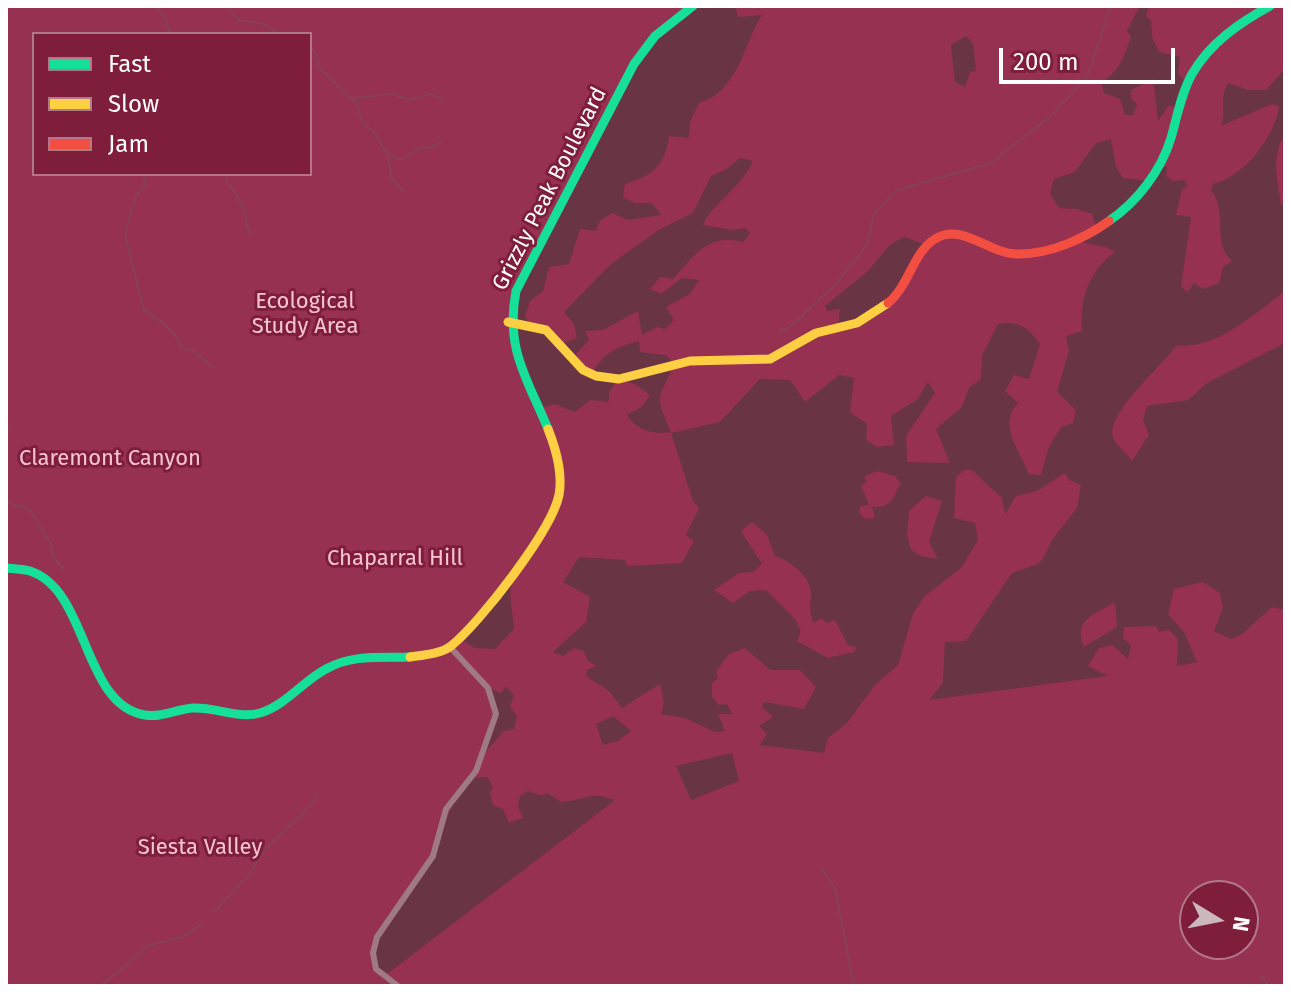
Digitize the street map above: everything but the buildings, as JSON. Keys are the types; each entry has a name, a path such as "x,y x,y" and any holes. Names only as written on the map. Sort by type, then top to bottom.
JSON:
{"street":[{"name":"Grizzly Peak Boulevard","path":"450,647 543,529 559,496 557,459 515,357 508,322 516,291 634,64 668,24 693,6"},
{"path":"508,322 529,323 556,334 582,368 604,379 636,375 692,361 761,362 784,354 809,336 859,322 890,302 903,290 927,245 947,233 1019,255 1044,249 1097,228 1113,218 1158,169 1183,92 1201,59 1228,32 1270,6"},
{"path":"6,568 26,570 48,582 118,700 137,713 150,716 192,708 247,715 264,712 339,662 411,659 433,655 450,647 488,688 496,714 476,771 446,809 433,856 374,946 376,969 398,986"}],"green space":[{"path":"6,6 693,6 644,49 516,291 508,322 538,409 555,404 574,412 591,400 609,402 609,392 618,379 635,384 650,395 643,406 627,415 646,431 658,433 671,432 660,402 674,364 666,355 640,352 639,341 611,352 600,361 592,375 582,368 576,354 589,340 585,331 603,330 638,311 642,335 657,327 665,329 674,320 666,307 690,294 699,280 682,278 661,294 650,289 660,277 673,279 695,254 711,243 743,242 750,233 745,228 733,230 703,225 713,209 742,179 753,161 740,158 727,169 711,176 693,213 660,229 611,264 564,312 574,324 577,338 564,343 529,323 525,316 530,301 543,291 549,267 569,264 580,229 596,231 600,221 612,213 628,220 661,215 652,203 634,203 623,197 625,184 656,168 664,155 669,136 689,138 690,122 699,103 723,89 731,78 762,15 738,17 735,6 1140,6 1127,31 1131,37 1120,63 1113,74 1101,83 1104,93 1120,99 1125,115 1133,115 1137,104 1131,99 1131,90 1153,79 1158,121 1169,105 1178,108 1187,84 1178,74 1180,57 1159,52 1152,37 1151,20 1146,16 1149,6 1285,6 1285,69 1266,90 1248,90 1228,83 1224,94 1221,126 1272,104 1279,106 1271,130 1256,154 1236,173 1213,184 1211,190 1219,209 1222,246 1232,261 1223,267 1219,283 1203,289 1194,283 1188,292 1181,287 1191,217 1176,215 1182,189 1188,186 1184,180 1173,181 1166,176 1167,166 1158,169 1148,181 1123,178 1116,167 1111,139 1096,143 1075,172 1054,179 1050,194 1059,208 1092,214 1097,228 1069,240 1106,247 1115,252 1092,277 1084,297 1082,331 1066,336 1069,351 1057,392 1076,410 1073,423 1061,427 1049,447 1041,475 1029,474 1010,429 1012,411 1018,403 1005,391 1014,375 1029,379 1040,344 1027,329 1017,324 998,324 982,356 981,379 969,388 962,407 936,429 950,463 907,462 906,436 935,393 928,382 918,399 891,416 894,445 877,447 866,440 867,424 850,412 854,378 839,375 805,402 790,380 760,379 720,422 671,433 693,501 699,508 686,535 694,541 682,563 627,566 625,560 579,557 563,582 590,597 586,622 553,652 563,656 574,648 584,651 587,660 596,666 587,670 586,676 609,691 622,708 660,684 664,703 661,714 685,718 715,732 725,731 718,714 732,714 727,704 719,705 712,697 712,683 718,678 716,672 729,654 745,648 770,670 800,670 816,687 804,709 764,702 762,707 773,717 759,726 767,734 760,745 824,753 828,738 847,723 875,685 898,665 913,614 924,597 962,567 978,540 975,523 954,518 956,477 964,470 972,470 1002,498 1005,514 1016,496 1037,491 1065,473 1069,480 1081,485 1077,508 1038,564 1012,573 966,641 945,642 943,683 929,700 1108,676 1088,666 1099,648 1112,645 1128,659 1131,645 1123,638 1124,627 1156,626 1159,632 1169,630 1178,639 1177,666 1197,662 1184,632 1168,614 1174,589 1203,582 1220,593 1223,608 1214,631 1230,639 1241,635 1272,607 1285,610 1285,986 6,986","holes":["966,36 973,44 976,71 970,72 965,87 955,82 951,45","904,237 926,245 890,302 838,328 840,309 828,311 825,306 867,272 890,245","515,567 510,593 514,629 495,649 475,648 459,638","506,687 514,695 510,707 517,716 514,729 504,731 482,756 496,705 489,688 500,693","613,716 631,731 618,741 603,745 596,724","732,753 739,781 691,800 676,766","487,777 493,787 490,793 493,805 503,809 509,823 523,818 518,806 520,796 528,791 542,796 547,793 561,802 594,796 614,801 383,977 373,960 384,928 430,857 458,795 473,778"]},
{"path":"1285,135 1285,205 1281,205 1276,160"},
{"path":"1285,291 1285,343 1207,383 1188,400 1147,406 1143,420 1149,435 1132,461 1114,440 1113,427 1126,403 1177,345 1191,345 1220,336"},
{"path":"877,471 895,476 901,484 889,503 872,507 875,518 865,519 859,513 860,506 869,505 861,486 866,482 865,476"},
{"path":"926,496 942,501 929,542 938,559 921,556 911,550 907,535 909,511"},
{"path":"752,522 767,535 775,556 794,566 805,577 811,590 810,610 814,623 821,618 827,623 835,620 848,645 857,647 854,652 828,658 797,641 801,631 795,619 766,590 750,591 733,603 714,590 739,573 753,572 762,564 741,531"},
{"path":"1115,602 1117,627 1084,647 1081,630 1088,618"}],"waterway":[{"path":"156,6 165,17 169,32"},
{"path":"191,6 204,6"},
{"path":"226,6 238,20 261,23 278,32"},
{"path":"779,331 789,328 835,285 867,245 874,214 897,190 991,163 1050,117 1087,77 1111,6"},
{"path":"312,50 320,68 356,103 363,123 375,133 387,154 392,179 403,191"},
{"path":"354,98 393,94 410,100 431,94 444,100"},
{"path":"388,154 402,160 422,147 429,148 441,142"},
{"path":"144,176 145,186 136,196 125,234 144,311 171,330 181,347 193,351 214,368"},
{"path":"226,176 242,205 252,236"},
{"path":"6,427 10,428"},
{"path":"6,502 30,510 51,544 53,557 64,569"},
{"path":"215,911 245,879 269,845 305,812 318,794"},
{"path":"821,868 835,888 854,986"},
{"path":"101,986 148,946 182,937 202,924"},
{"path":"1262,976 1268,986"}],"traffic: fast":[{"path":"548,429 516,347 513,330 516,291 634,64 655,36 693,6"},
{"path":"1109,221 1138,195 1161,162 1185,89 1199,63 1226,35 1270,6"},
{"path":"6,568 30,571 49,582 64,600 109,691 124,707 145,715 193,708 243,715 260,713 336,664 367,658 410,657"}],"traffic: slow":[{"path":"508,322 546,330 583,370 596,376 619,379 690,361 770,359 816,333 857,323 888,303"},
{"path":"410,657 442,651 464,634 513,575 543,530 554,511 560,487 558,461 548,429"}],"traffic: jam":[{"path":"888,303 901,288 921,252 935,239 945,235 965,236 1007,253 1029,254 1065,245 1109,221"}],"park label":[{"name":"Ecological Study Area","path":"305,314"},
{"name":"Claremont Canyon","path":"110,459"},
{"name":"Chaparral Hill","path":"395,559"},
{"name":"Siesta Valley","path":"200,848"}]}
